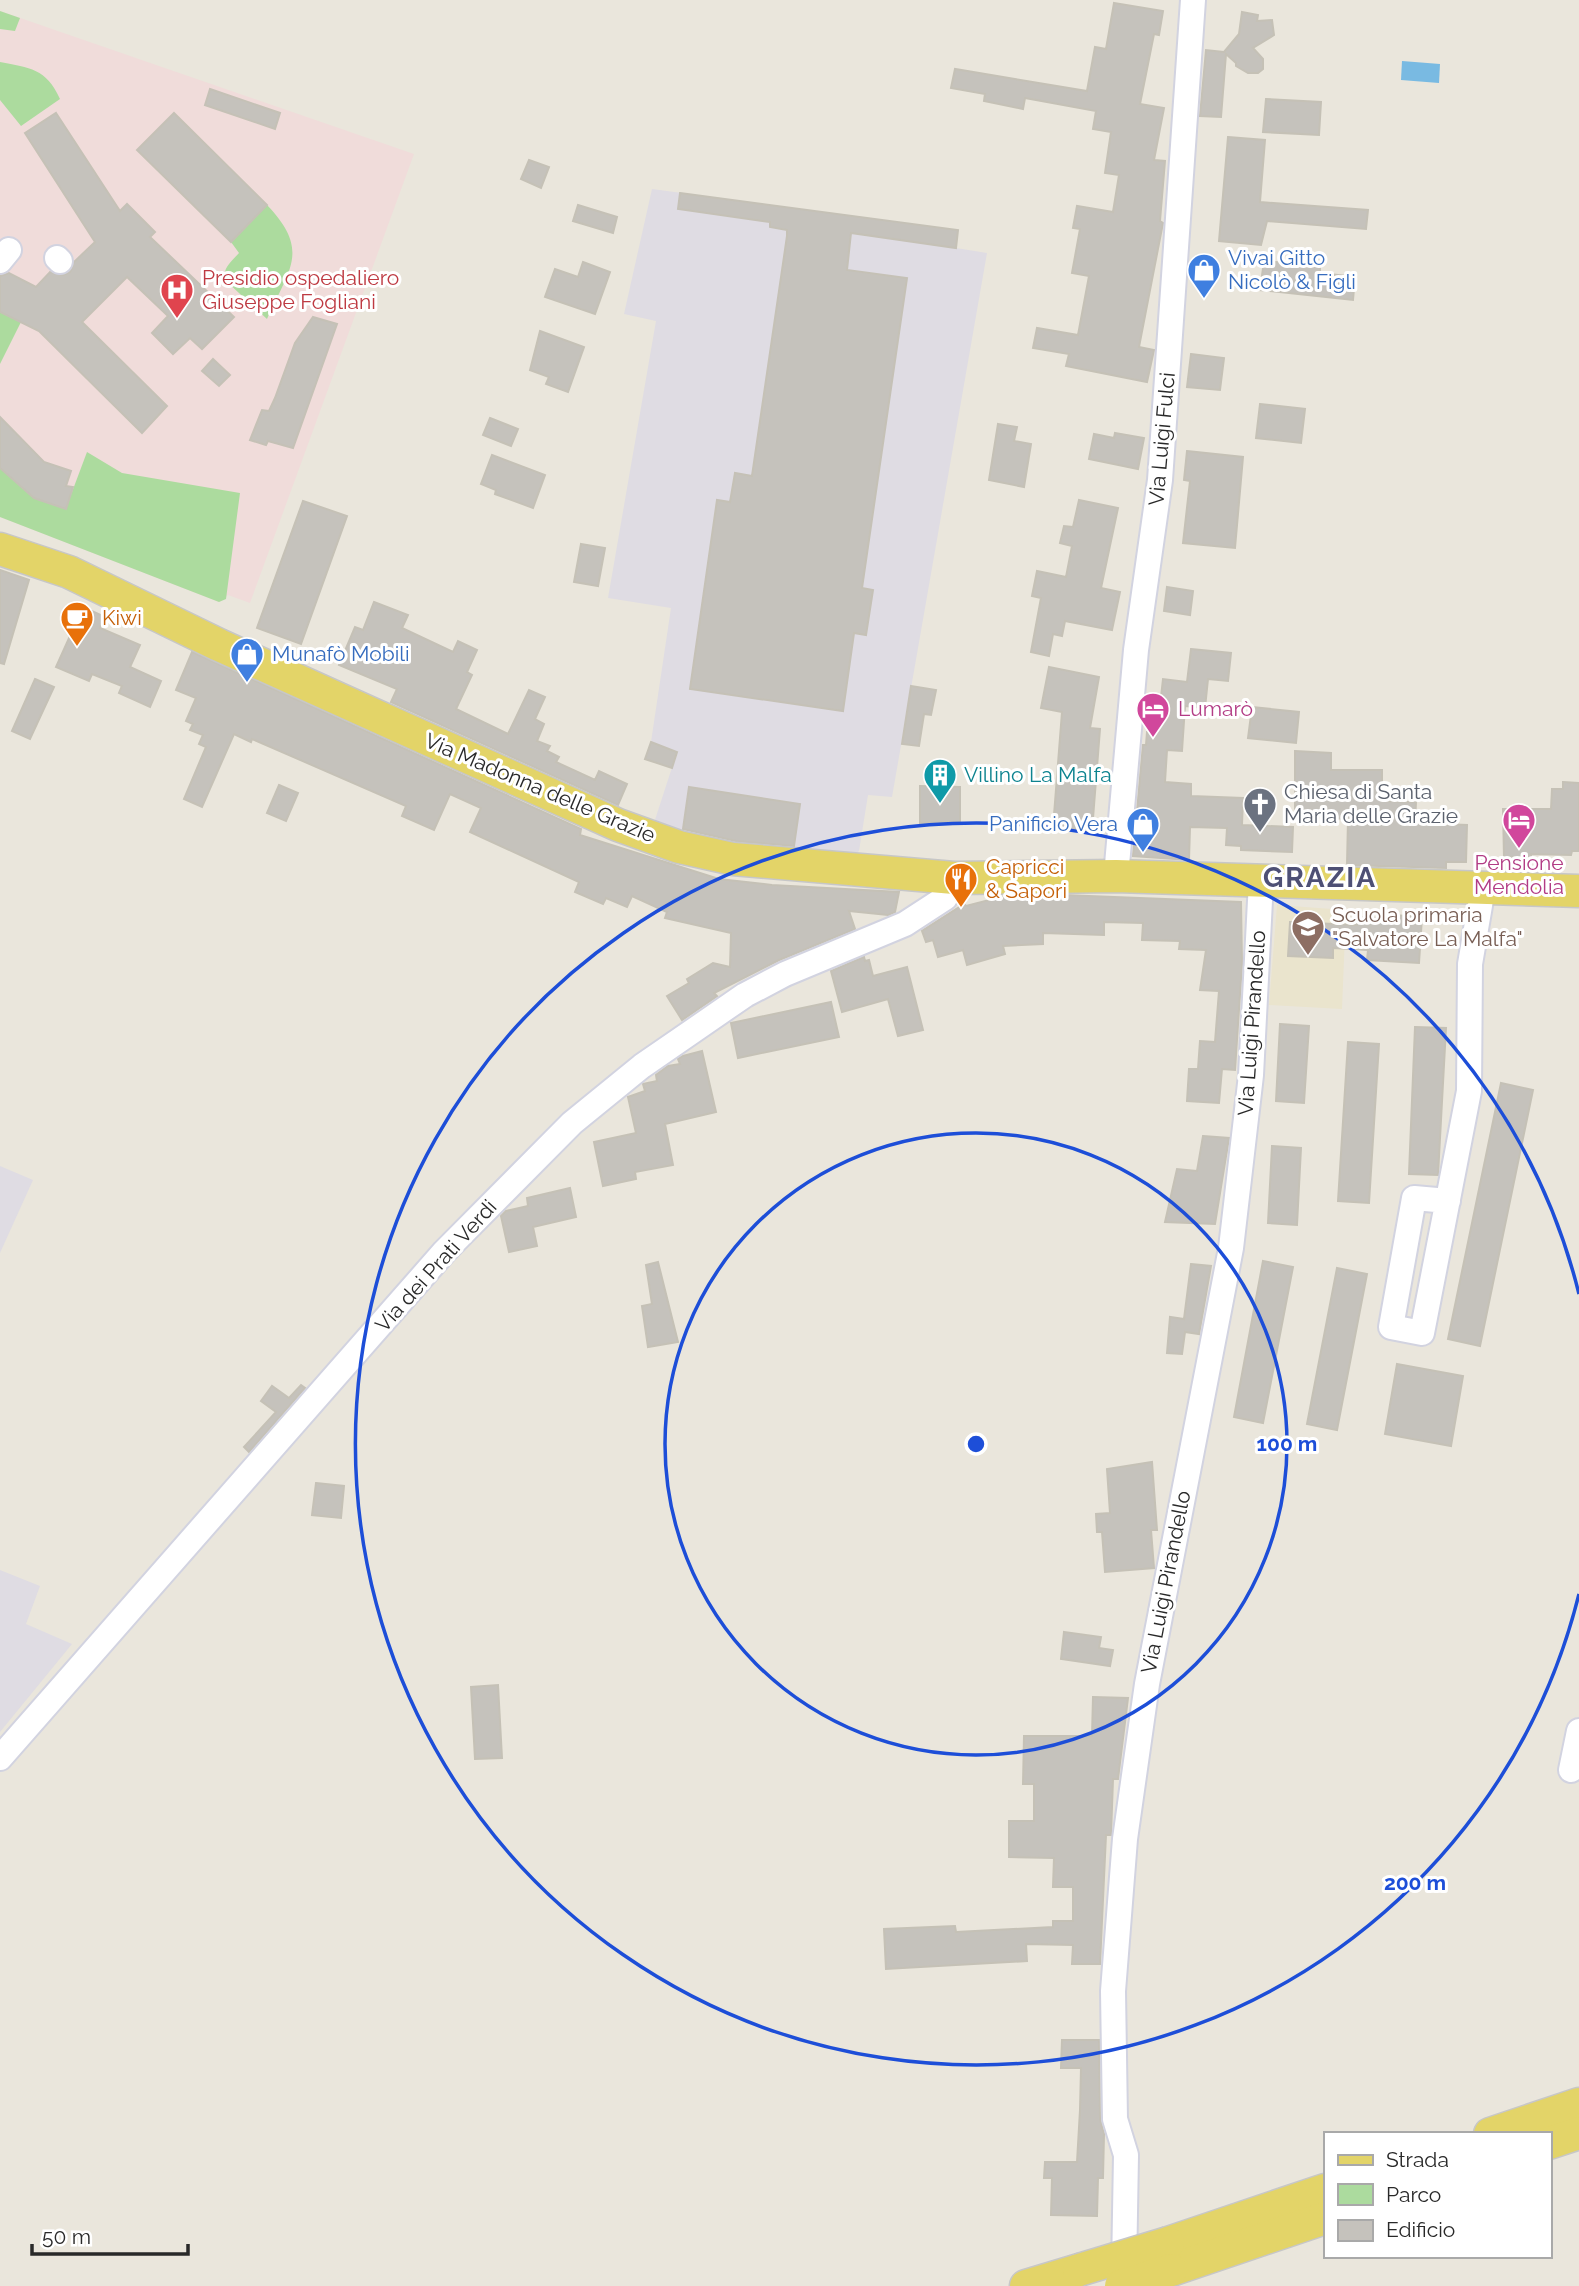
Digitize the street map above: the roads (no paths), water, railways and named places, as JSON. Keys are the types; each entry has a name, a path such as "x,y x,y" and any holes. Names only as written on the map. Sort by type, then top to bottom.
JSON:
{"main road":[{"name":"Via Madonna delle Grazie","path":"0,549 69,572 219,645 606,820 680,847 733,859 787,866 954,878 1116,876 1579,891"},
{"path":"1496,2132 1579,2104"},
{"path":"1551,2142 1579,2133"},
{"path":"1123,2286 1170,2257 1324,2190"},
{"path":"1026,2286 1079,2270 1170,2257 1324,2218"}],"street":[{"name":"Via Luigi Fulci","path":"1116,876 1136,650 1160,480 1193,0"},
{"name":"Via dei Prati Verdi","path":"0,1758 444,1252 572,1123 642,1066 745,995 785,974 905,924 945,898 954,878"},
{"name":"Via Luigi Pirandello","path":"1123,2286 1126,2155 1115,2119 1113,1991 1125,1839 1147,1684 1231,1248 1251,1075 1261,881"},
{"path":"1448,1201 1414,1198 1391,1327 1422,1333 1448,1201 1469,1091 1470,964 1483,888"},
{"path":"1571,1770 1579,1731"}],"water":[{"path":"1402,61 1440,64 1439,83 1401,80"}],"place":[{"name":"Vivai Gitto Nicolò & Figli","path":"1204,300"},
{"name":"Presidio ospedaliero Giuseppe Fogliani","path":"177,320"},
{"name":"Kiwi","path":"77,648"},
{"name":"Munafò Mobili","path":"247,684"},
{"name":"Lumarò","path":"1153,739"},
{"name":"Villino La Malfa","path":"940,805"},
{"name":"Chiesa di Santa Maria delle Grazie","path":"1260,834"},
{"name":"Pensione Mendolia","path":"1519,850"},
{"name":"Panificio Vera","path":"1143,854"},
{"name":"Capricci & Sapori","path":"961,909"},
{"name":"Scuola primaria \"Salvatore La Malfa\"","path":"1308,957"}],"district":[{"name":"GRAZIA","path":"1320,877"}]}
